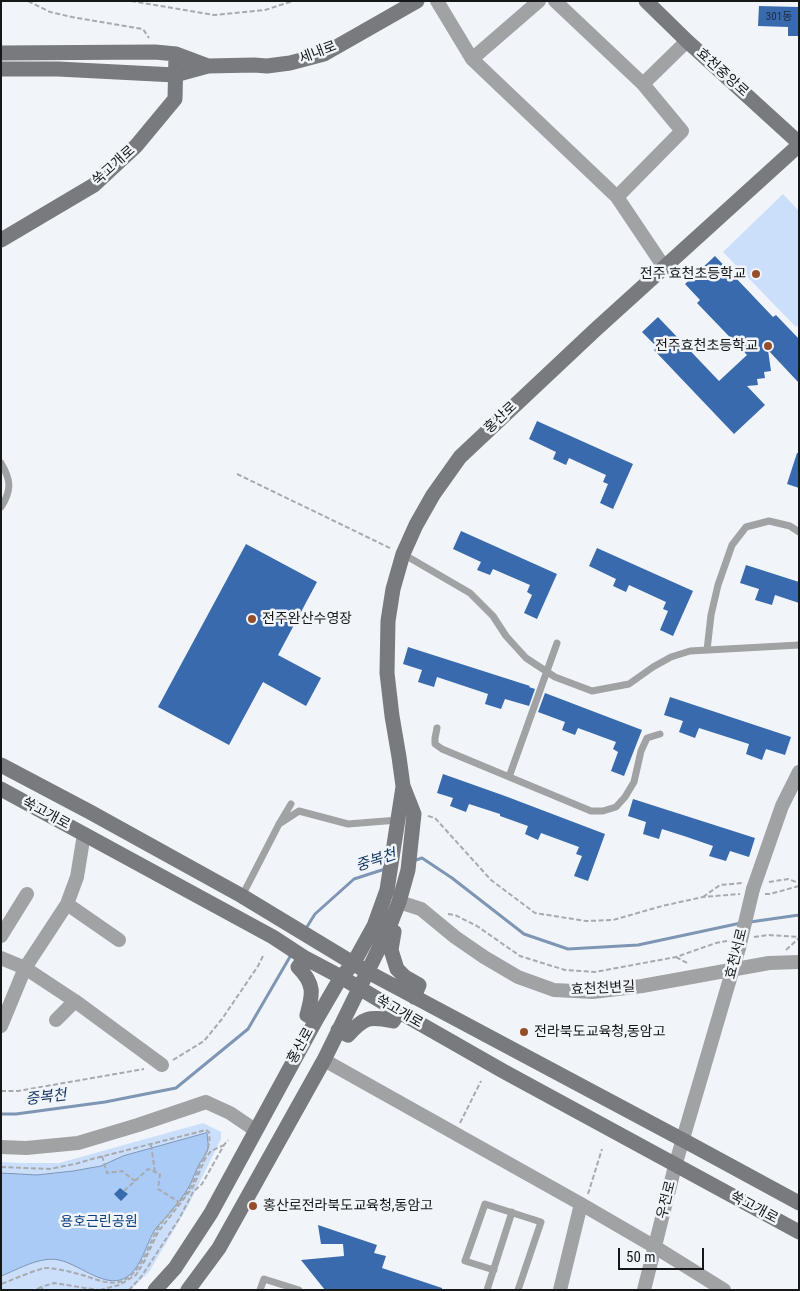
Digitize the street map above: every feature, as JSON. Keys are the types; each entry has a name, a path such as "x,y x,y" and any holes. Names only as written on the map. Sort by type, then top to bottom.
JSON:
{"street":[{"name":"세내로","path":"1,69 58,69 175,75 208,66 267,66 290,63 324,54 417,1"},
{"path":"437,1 472,59 617,197 664,267"},
{"path":"472,59 539,1"},
{"path":"555,1 643,84 682,131 617,197"},
{"name":"효천중앙로","path":"646,1 799,144"},
{"path":"643,84 688,41"},
{"name":"세내로","path":"1,53 155,52 176,54 208,66"},
{"name":"쑥고개로","path":"1,240 94,185 136,146 175,99 176,54"},
{"name":"홍산로","path":"188,1290 219,1248 324,1060 358,988 360,968 377,920 396,894 408,870 414,814 403,786 392,716 387,673 388,621 393,588 403,554 416,525 433,495 460,457 594,331 799,144"},
{"name":"쑥고개로","path":"1,764 242,896 360,968 799,1203"},
{"name":"효천서로","path":"683,1140 734,969 736,944 753,889 782,806 799,772"},
{"name":"홍산로","path":"155,1290 175,1268 210,1213 341,977 360,968 388,930 396,894 396,839 403,786"},
{"name":"쑥고개로","path":"1,789 273,937 307,964 341,977 503,1071 799,1232"},
{"path":"1,1026 25,968 67,904 77,877 84,834"},
{"path":"1,936 28,894"},
{"name":"효천천변길","path":"396,894 421,910 477,952 518,977 554,990 593,992 634,987 769,963 799,962"},
{"path":"67,904 118,940"},
{"path":"388,930 394,932 391,950 397,969 405,978 419,985 414,997"},
{"path":"1,958 25,968 75,1001 162,1065"},
{"path":"307,964 312,998 307,1015 316,1020"},
{"path":"56,1020 75,1001"},
{"path":"338,1030 348,1036 361,1022 374,1017 393,1020 399,1012"},
{"path":"324,1060 584,1202 721,1289"},
{"path":"1,1147 26,1148 78,1143 206,1102 230,1113 255,1130"},
{"name":"우전로","path":"644,1290 683,1140"},
{"path":"560,1290 584,1202"}],"lane":[{"path":"1,463 7,473 10,488 1,507"},
{"path":"707,650 711,615 718,585 732,545 746,527 769,521 790,526 799,532"},
{"path":"403,554 470,593 493,616 506,636 526,658 555,677 592,691 629,684 671,657 690,652 799,645"},
{"path":"509,777 557,643"},
{"path":"437,728 435,744 442,750 591,811 603,811 616,807 625,797 634,782 641,751 647,738 660,734"},
{"path":"242,896 291,804"},
{"path":"279,824 299,811 348,824 398,820"},
{"path":"494,1270 465,1261 485,1204 541,1222 518,1290"},
{"path":"487,1290 512,1212"},
{"path":"260,1290 264,1278 299,1290"}],"path":[{"path":"28,1 50,12 64,16 143,29 148,35 155,52"},
{"path":"130,1 214,14 265,10 293,1"},
{"path":"237,474 403,554"},
{"path":"414,814 436,818 491,880 535,913 586,921 613,920 703,897"},
{"path":"446,913 455,915 477,926 520,956 565,970 595,972 676,957 716,943 736,944"},
{"path":"750,938 768,935 799,937"},
{"path":"458,1127 481,1081"},
{"path":"1,1168 49,1169 206,1130 209,1132 209,1149 192,1185 161,1224 153,1236 142,1261 129,1277 118,1282 101,1282 80,1274 46,1267 1,1284"},
{"path":"129,1290 141,1277 171,1232 193,1192 202,1184 228,1140"},
{"path":"151,1144 155,1172"},
{"path":"36,1290 54,1283 99,1290 119,1284 136,1275 158,1232 193,1187 205,1159 211,1151 224,1145"},
{"path":"584,1202 602,1149"},
{"path":"102,1156 107,1173 122,1171 135,1182"},
{"path":"124,1191 148,1169 160,1174 158,1189 179,1202"}],"green space":[{"path":"783,194 799,211 799,324 796,327 723,252"},
{"name":"용호근린공원","path":"203,1123 221,1132 221,1139 189,1204 149,1272 130,1290 1,1290 1,1162 59,1163"}],"shaded area":[{"name":"용호근린공원","path":"207,1133 208,1149 189,1187 156,1228 138,1265 127,1277 113,1281 105,1280 66,1262 52,1259 37,1261 1,1276 1,1173 37,1175 101,1166 123,1156"}],"building":[{"path":"759,6 799,7 799,36 788,36 788,27 758,26"},
{"name":"전주효천초등학교","path":"715,256 773,317 776,315 799,339 799,383 768,350 771,371 764,372 765,378 757,379 758,385 747,386 765,405 734,434 654,350 657,347 642,332 658,317 719,381 747,355 697,303 700,300 685,284"},
{"path":"537,421 633,464 613,509 600,503 608,484 603,482 606,475 569,458 566,465 553,459 556,452 529,439"},
{"path":"797,453 799,453 799,488 787,484"},
{"path":"461,531 557,574 537,619 524,613 532,595 527,592 530,585 493,569 490,575 477,570 481,562 453,549"},
{"name":"전주완산수영장","path":"246,544 317,582 278,655 321,678 306,706 263,682 229,745 158,707"},
{"path":"597,548 693,591 673,636 660,630 668,611 663,609 666,602 629,585 626,592 613,586 616,579 589,566"},
{"path":"746,565 799,582 799,603 775,595 772,605 755,600 759,589 740,583"},
{"path":"408,647 530,686 535,689 529,706 505,699 501,709 485,704 488,694 437,677 434,687 418,682 422,670 403,664"},
{"path":"545,693 642,730 624,776 611,771 618,752 613,749 616,742 578,728 575,735 562,730 565,722 538,712"},
{"path":"670,697 791,737 785,755 766,749 762,760 746,754 749,744 699,728 695,738 679,732 683,721 664,715"},
{"path":"443,774 605,834 588,881 574,876 582,856 576,854 579,847 541,833 538,840 525,834 528,826 469,804 466,812 450,806 453,798 437,793"},
{"path":"633,799 755,838 749,857 730,851 726,861 709,856 713,846 662,829 659,839 643,834 646,822 628,816"},
{"path":"120,1188 128,1194 121,1201 114,1194"},
{"path":"318,1225 377,1245 374,1253 386,1256 382,1268 442,1288 442,1290 325,1290 301,1260 344,1256 343,1244 321,1244"}],"waterway":[{"name":"중복천","path":"413,861 422,858 452,878 524,934 568,949 638,945 741,923"},
{"name":"중복천","path":"305,930 315,914 354,879 385,869"},
{"name":"중복천","path":"750,922 799,915"},
{"name":"중복천","path":"1,1114 16,1114 105,1102 176,1088 248,1029 291,955"}],"place":[{"name":"전주 효천초등학교","path":"756,274"},
{"name":"전주효천초등학교","path":"768,346"},
{"name":"전주완산수영장","path":"252,619"},
{"name":"전라북도교육청,동암고","path":"524,1032"},
{"name":"홍산로전라북도교육청,동암고","path":"253,1206"}]}
